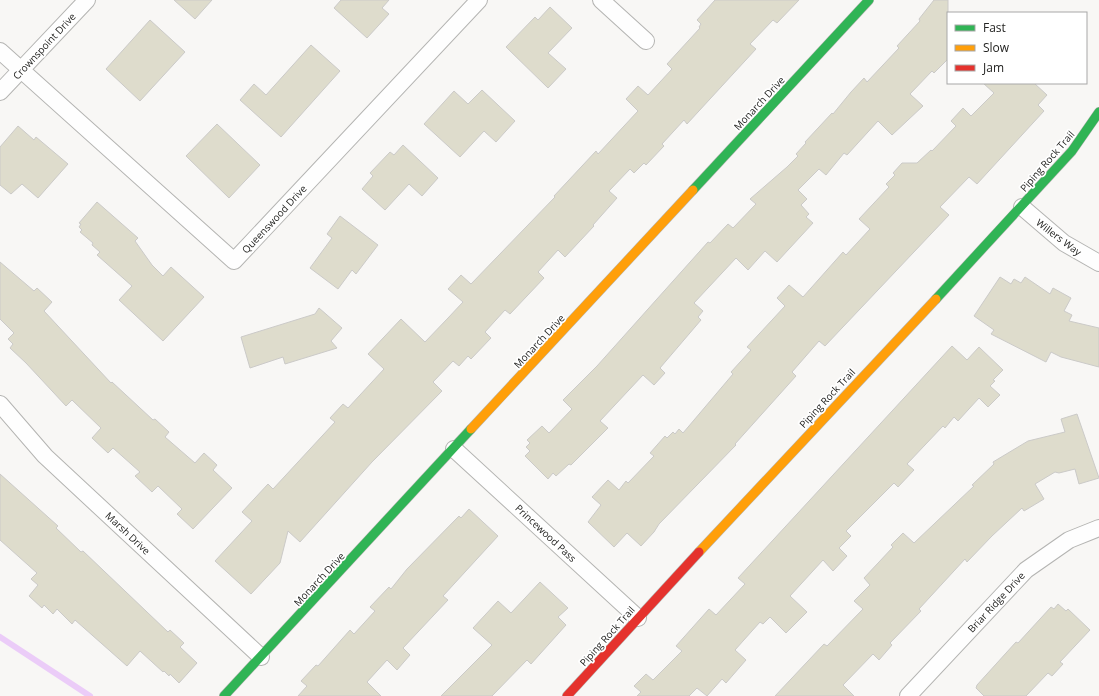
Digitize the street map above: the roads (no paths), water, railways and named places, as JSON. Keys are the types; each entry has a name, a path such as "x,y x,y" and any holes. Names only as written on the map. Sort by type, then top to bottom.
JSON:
{"street":[{"name":"Crownspoint Drive","path":"0,92 87,0"},
{"name":"Queenswood Drive","path":"0,51 234,261 479,0"},
{"path":"601,0 646,41"},
{"name":"Monarch Drive","path":"224,696 869,0"},
{"name":"Piping Rock Trail","path":"567,696 1022,207 1072,151 1099,112"},
{"name":"Willers Way","path":"1022,207 1064,243 1099,263"},
{"name":"Marsh Drive","path":"0,404 46,456 261,657"},
{"name":"Princewood Pass","path":"454,449 638,618"},
{"name":"Briar Ridge Drive","path":"908,696 1026,570 1069,540 1099,528"}],"waterway":[{"path":"0,637 90,696"}]}
